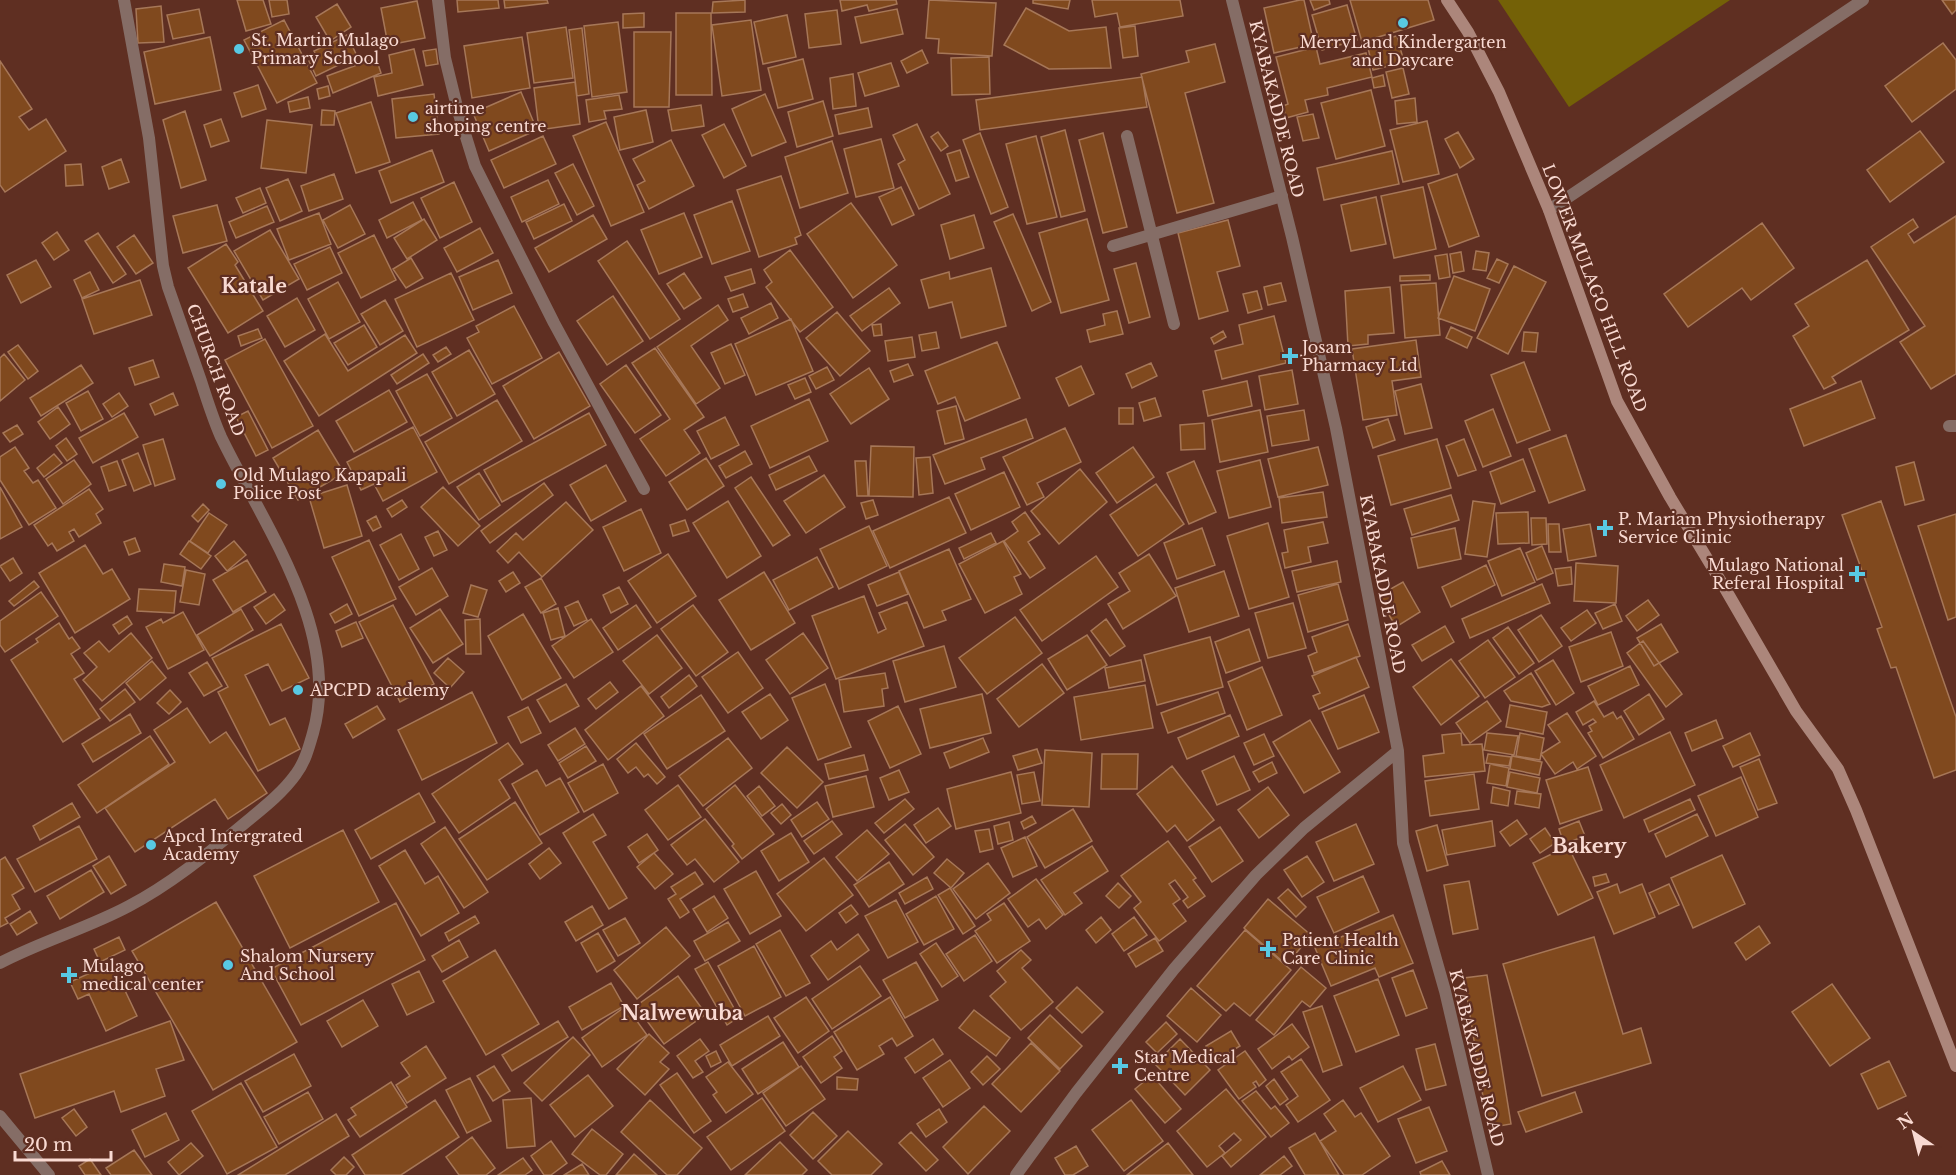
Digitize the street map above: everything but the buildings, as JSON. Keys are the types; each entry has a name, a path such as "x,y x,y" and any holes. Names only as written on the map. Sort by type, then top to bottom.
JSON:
{"street":[{"name":"CHURCH ROAD","path":"0,963 128,907 181,873 224,841 272,800 296,774 309,746 319,705 318,658 311,626 300,594 263,515 212,417 168,287 163,266 149,138 124,0"},
{"path":"438,0 445,58 475,166 554,323 644,489"},
{"name":"KYABAKADDE ROAD","path":"1232,0 1282,196 1336,428 1398,751 1403,843 1445,992 1488,1175"},
{"name":"LOWER MULAGO HILL ROAD","path":"1448,0 1468,32 1499,92 1549,210 1622,410 1670,497 1724,585 1796,711 1838,769 1956,1066"},
{"path":"1549,210 1863,0"},
{"path":"1127,136 1174,324"},
{"path":"1113,246 1282,196"},
{"path":"1016,1175 1076,1093 1167,978 1256,875 1304,828 1398,751"},
{"path":"0,1116 49,1175"}],"shaded area":[{"path":"1498,0 1730,0 1569,107"}],"place":[{"name":"MerryLand Kindergarten and Daycare","path":"1403,23"},
{"name":"St. Martin Mulago Primary School","path":"239,49"},
{"name":"airtime shoping centre","path":"413,117"},
{"name":"Josam Pharmacy Ltd","path":"1290,356"},
{"name":"Old Mulago Kapapali Police Post","path":"221,484"},
{"name":"P. Mariam Physiotherapy Service Clinic","path":"1605,528"},
{"name":"Mulago National Referal Hospital","path":"1857,574"},
{"name":"APCPD academy","path":"298,690"},
{"name":"Apcd Intergrated Academy","path":"151,845"},
{"name":"Patient Health Care Clinic","path":"1268,949"},
{"name":"Shalom Nursery And School","path":"228,965"},
{"name":"Mulago medical center","path":"69,975"},
{"name":"Star Medical Centre","path":"1120,1066"}],"district":[{"name":"Katale","path":"254,286"},
{"name":"Bakery","path":"1589,846"},
{"name":"Nalwewuba","path":"682,1013"}]}
